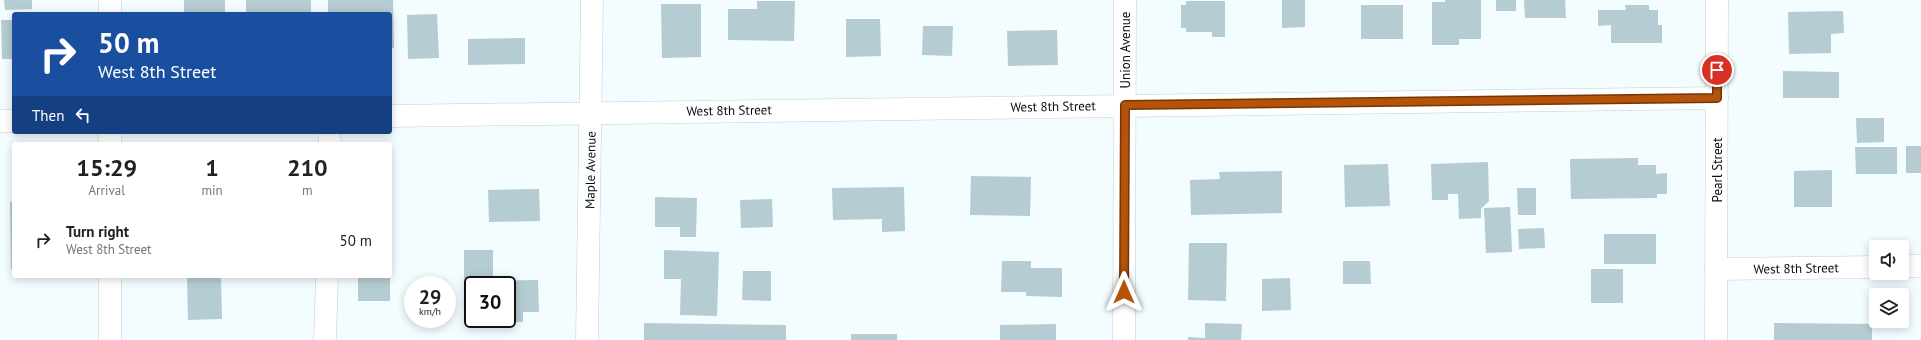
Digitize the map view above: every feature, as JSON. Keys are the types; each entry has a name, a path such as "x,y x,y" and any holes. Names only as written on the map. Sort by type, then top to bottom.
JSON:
{"street":[{"path":"110,0 110,12"},
{"name":"Maple Avenue","path":"588,340 592,0"},
{"name":"Union Avenue","path":"1124,340 1125,0"},
{"name":"Pearl Street","path":"1716,340 1717,0"},
{"name":"West 8th Street","path":"392,116 591,112 1717,98"},
{"path":"0,121 12,121"},
{"path":"1909,266 1921,266"},
{"name":"West 8th Street","path":"1716,269 1869,267"},
{"path":"110,278 110,340"},
{"path":"325,340 327,278"}],"building":[{"path":"4,0 32,0 32,9 5,10"},
{"path":"184,0 225,0 225,12 184,12"},
{"path":"246,0 311,0 311,12 246,12"},
{"path":"328,0 393,0 394,48 392,48 392,12 328,12"},
{"path":"1282,0 1305,0 1305,27 1282,28"},
{"path":"1445,0 1481,0 1481,39 1459,39 1459,45 1432,45 1432,2 1445,2"},
{"path":"1496,0 1516,0 1516,11 1496,11"},
{"path":"1524,0 1565,0 1566,18 1525,18"},
{"path":"757,1 795,1 794,41 728,40 728,9 757,9"},
{"path":"1186,1 1225,1 1225,37 1212,37 1212,32 1186,32 1186,28 1181,28 1181,5 1186,5"},
{"path":"661,4 701,4 701,57 662,58"},
{"path":"1361,5 1403,5 1403,39 1361,39"},
{"path":"1625,5 1649,5 1649,10 1658,10 1658,25 1662,25 1662,43 1611,43 1611,25 1598,26 1598,10 1626,10"},
{"path":"1843,11 1844,33 1831,34 1831,53 1789,54 1788,12"},
{"path":"437,14 439,58 408,59 407,15"},
{"path":"846,19 880,19 881,56 846,57"},
{"path":"1,20 12,20 12,59 2,59"},
{"path":"923,26 953,26 952,56 922,55"},
{"path":"1057,30 1058,65 1008,66 1007,31"},
{"path":"525,38 525,64 468,65 468,39"},
{"path":"1783,71 1839,72 1839,98 1783,98"},
{"path":"1856,118 1884,118 1884,142 1857,143"},
{"path":"1906,146 1921,146 1921,173 1906,173"},
{"path":"1855,147 1897,147 1897,174 1856,174"},
{"path":"1638,158 1638,165 1656,165 1656,174 1667,173 1667,194 1657,194 1657,198 1571,199 1570,159"},
{"path":"1488,162 1489,201 1481,209 1481,218 1459,219 1458,194 1448,194 1448,200 1432,200 1431,164"},
{"path":"1388,164 1390,206 1345,207 1344,165"},
{"path":"1832,170 1832,207 1794,207 1794,171"},
{"path":"1282,171 1282,213 1191,215 1190,180 1220,179 1219,172"},
{"path":"971,176 1031,177 1030,216 970,215"},
{"path":"904,187 905,231 882,232 882,219 833,220 832,188"},
{"path":"1517,188 1536,188 1536,215 1518,215"},
{"path":"539,189 540,221 489,222 488,190"},
{"path":"655,197 697,198 696,237 680,237 680,227 655,227"},
{"path":"772,199 773,227 741,228 740,200"},
{"path":"10,202 12,202 12,269"},
{"path":"1510,207 1512,252 1486,253 1484,208"},
{"path":"1544,228 1545,248 1519,249 1518,229"},
{"path":"1604,234 1656,234 1656,264 1604,264"},
{"path":"1189,243 1227,243 1226,301 1188,300"},
{"path":"464,250 493,250 493,276 464,276"},
{"path":"664,250 719,252 717,316 680,315 681,279 664,279"},
{"path":"1002,261 1031,261 1031,268 1062,268 1062,297 1026,296 1026,292 1001,292"},
{"path":"1343,261 1370,261 1371,284 1343,284"},
{"path":"1591,269 1623,269 1623,303 1591,303"},
{"path":"743,271 771,271 771,301 742,300"},
{"path":"187,278 221,278 222,319 188,320"},
{"path":"358,278 390,278 390,301 358,301"},
{"path":"1290,278 1291,310 1262,311 1262,279"},
{"path":"516,280 538,280 539,312 523,312 523,322 516,322"},
{"path":"644,323 786,325 786,340 644,340"},
{"path":"1205,323 1242,324 1241,340 1188,340 1188,337 1205,338"},
{"path":"1774,323 1869,324 1869,328 1872,328 1872,340 1774,340"},
{"path":"1056,324 1056,340 1000,340 1000,325"},
{"path":"851,334 897,334 897,340 851,340"}],"route":[{"path":"1124,292 1125,105 1717,98 1717,70"}]}
